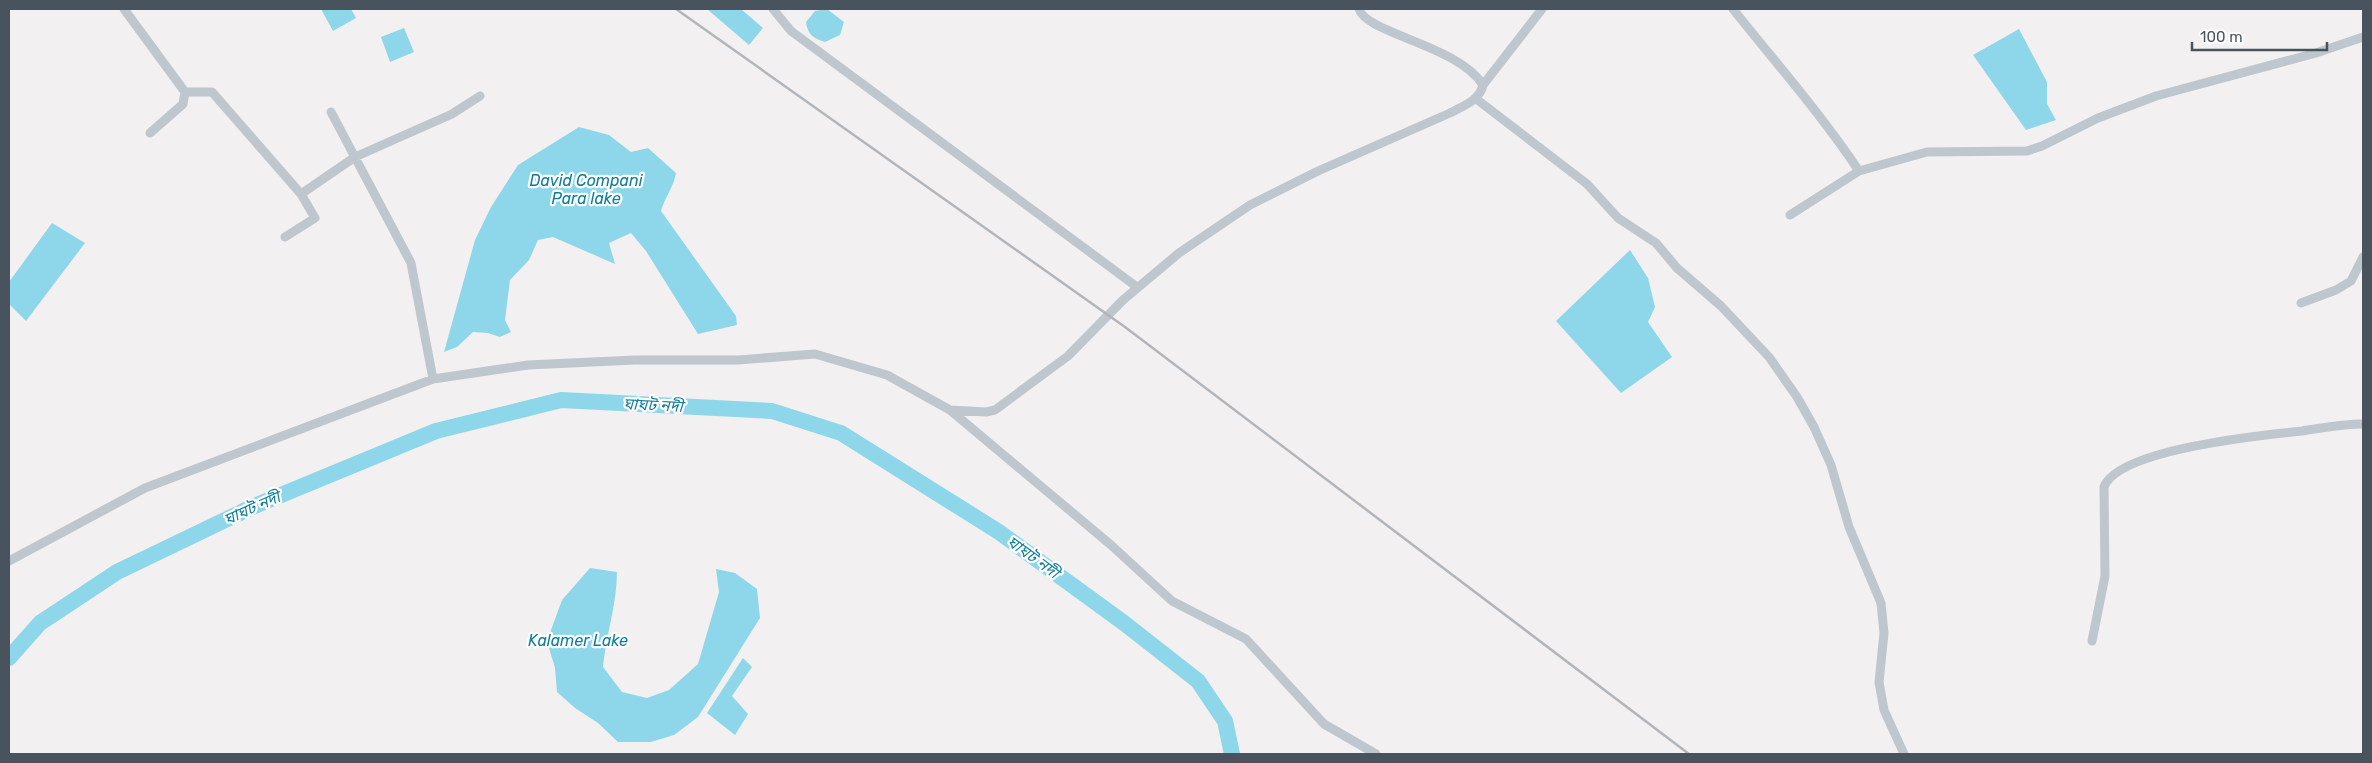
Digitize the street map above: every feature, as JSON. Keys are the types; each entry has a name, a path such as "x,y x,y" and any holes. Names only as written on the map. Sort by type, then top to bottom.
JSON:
{"street":[{"path":"124,9 185,92 183,104 150,133"},
{"path":"773,9 790,31 1137,288"},
{"path":"1359,9 1361,15 1370,23 1430,46 1462,63 1471,69 1483,85"},
{"path":"950,410 986,412 995,410 1081,345 1107,315 1179,253 1269,194 1408,130 1450,113 1475,98 1481,93 1483,85 1542,9"},
{"path":"1733,9 1814,112 1835,135 1859,171"},
{"path":"1790,216 1859,171 1927,152 2028,151 2098,118 2156,96 2316,53 2363,37"},
{"path":"185,92 212,92 301,194 315,218 285,236"},
{"path":"301,194 355,157 452,114 480,96"},
{"path":"1475,98 1587,184 1618,218 1656,243 1677,268 1722,306 1769,357 1796,397 1814,427 1830,465 1849,527 1881,603 1884,633 1879,682 1884,710 1904,754"},
{"path":"331,112 410,263 432,379"},
{"path":"2301,303 2336,290 2351,281 2363,257"},
{"path":"9,561 145,488 432,379 528,365 635,360 738,360 815,354 887,374 950,410 1111,545 1172,601 1246,639 1324,724 1376,754"},
{"path":"2092,641 2105,576 2104,487 2107,478 2118,471 2156,456 2209,441 2363,424"}],"water":[{"path":"321,9 351,9 356,18 333,31"},
{"path":"707,9 741,9 763,28 749,45"},
{"path":"827,9 844,22 840,35 825,42 812,35 808,30 806,22 815,11"},
{"path":"404,28 414,52 390,62 381,37"},
{"path":"2019,29 2047,82 2047,104 2056,120 2026,130 1973,55"},
{"name":"David Compani Para lake","path":"579,127 609,135 631,152 648,148 676,173 661,211 736,316 737,325 698,334 646,251 631,233 609,243 615,264 553,237 538,240 529,260 510,280 505,320 511,332 500,337 488,333 473,332 457,347 444,352 475,240 491,207 518,165"},
{"path":"52,223 85,243 26,321 9,304 9,282"},
{"path":"1630,250 1648,278 1655,307 1648,322 1672,357 1621,393 1556,321"},
{"name":"Kalamer Lake","path":"590,568 617,572 617,584 603,667 622,692 647,698 669,690 698,664 719,592 716,569 735,573 757,589 760,618 698,717 674,735 651,742 618,742 598,723 575,708 557,692 555,668 547,641 562,600"},
{"path":"743,658 752,667 732,696 748,714 735,735 707,713"}],"waterway":[{"name":"ঘাঘট নদী","path":"9,658 40,623 117,572 252,507 436,431 561,400 772,411 841,433 999,532 1124,623 1198,681 1225,721 1232,754"}],"railway":[{"path":"676,9 1125,327 1689,754"}]}
